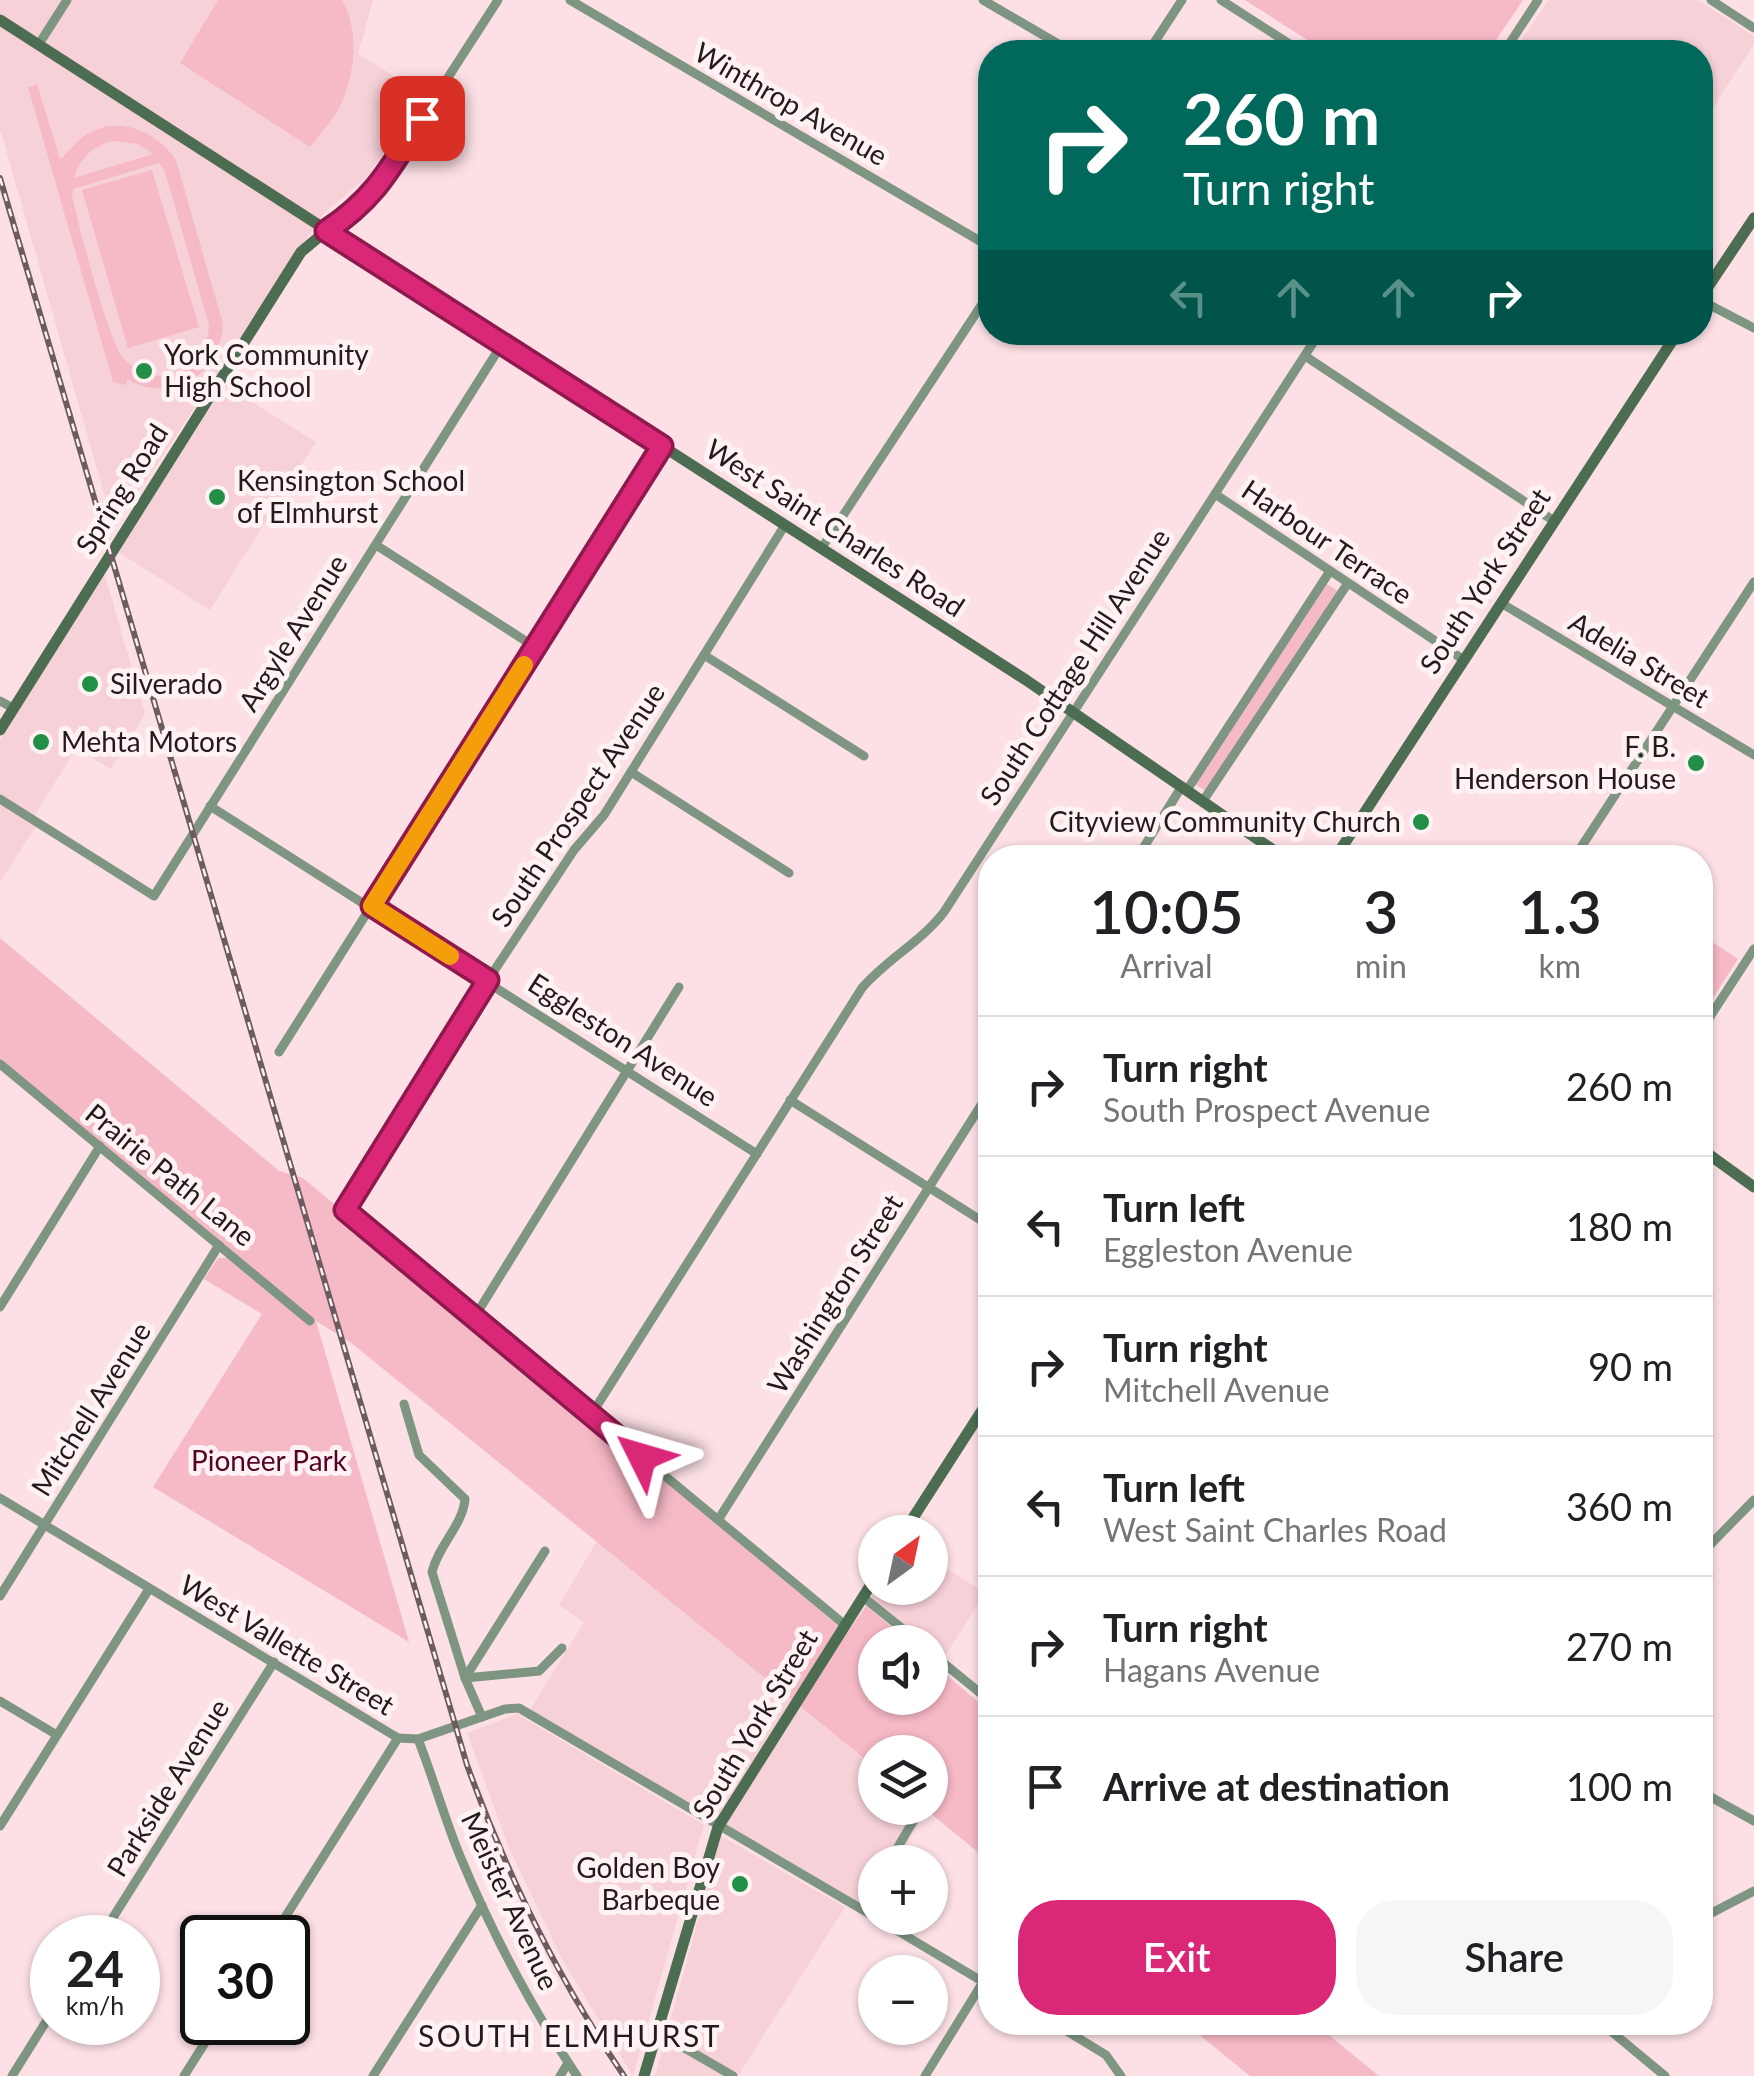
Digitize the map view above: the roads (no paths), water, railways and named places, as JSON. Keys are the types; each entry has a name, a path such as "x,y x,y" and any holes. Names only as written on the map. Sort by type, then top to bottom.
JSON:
{"main road":[{"name":"West Saint Charles Road","path":"0,20 1072,710 1267,845"},
{"path":"1713,280 1754,218"},
{"name":"Spring Road","path":"0,730 301,252 326,231"},
{"name":"South York Street","path":"1344,845 1669,345"},
{"path":"1713,1157 1754,1186"},
{"path":"915,1515 978,1417"},
{"name":"South York Street","path":"644,2076 718,1827 858,1605"}],"street":[{"path":"39,44 67,0"},
{"path":"326,231 356,211 374,192 498,0"},
{"name":"Winthrop Avenue","path":"570,0 978,240"},
{"path":"983,0 1051,40"},
{"path":"1156,40 1182,0"},
{"path":"1222,0 1284,40"},
{"path":"1512,40 1538,0"},
{"path":"1712,0 1754,28"},
{"path":"1713,306 1754,328"},
{"path":"822,549 978,310"},
{"name":"Argyle Avenue","path":"0,799 154,896 502,344"},
{"name":"South Cottage Hill Avenue","path":"986,845 1312,345"},
{"path":"1305,356 1554,521"},
{"path":"279,1052 662,446"},
{"name":"Harbour Terrace","path":"1214,494 1464,660"},
{"name":"South Prospect Avenue","path":"474,1318 345,1210 488,980 631,772 785,526"},
{"path":"376,545 536,647"},
{"path":"1146,845 1330,571"},
{"path":"1203,801 1348,582"},
{"path":"1582,845 1754,582"},
{"name":"Adelia Street","path":"1500,603 1754,755"},
{"path":"704,655 864,756"},
{"path":"0,701 13,708"},
{"path":"631,772 789,874"},
{"name":"Eggleston Avenue","path":"210,806 757,1154"},
{"name":"South Cottage Hill Avenue","path":"590,1415 862,988 926,933 978,858"},
{"path":"1713,1012 1754,949"},
{"path":"679,987 474,1318 845,1626"},
{"name":"Prairie Path Lane","path":"0,1064 310,1321"},
{"path":"790,1100 978,1219"},
{"name":"Washington Street","path":"718,1520 978,1110"},
{"path":"0,1307 100,1146"},
{"name":"Mitchell Avenue","path":"0,1596 219,1245"},
{"path":"404,1404 419,1455 466,1499 432,1572 464,1678 482,1717"},
{"name":"West Vallette Street","path":"0,1498 398,1738 418,1739 519,1708 858,1907"},
{"path":"1713,1541 1754,1500"},
{"path":"464,1678 545,1551"},
{"path":"0,1826 150,1588"},
{"path":"873,1605 898,1625"},
{"path":"464,1678 539,1672 562,1648"},
{"name":"Parkside Avenue","path":"114,1915 274,1662"},
{"path":"948,1667 978,1691"},
{"path":"0,1701 57,1735"},
{"path":"286,1915 398,1738"},
{"name":"Meister Avenue","path":"418,1739 444,1816 482,1905 528,1996 577,2076"},
{"path":"1713,1798 1754,1821"},
{"path":"1713,1912 1754,1891"},
{"path":"373,2076 482,1905"},
{"name":"West Vallette Street","path":"905,1935 978,1979"},
{"path":"924,2076 978,1996"},
{"path":"657,2032 733,2076"},
{"path":"1073,2035 1106,2055 1120,2076"},
{"path":"1616,2035 1665,2076"},
{"path":"12,2076 31,2045"},
{"path":"184,2076 204,2045"},
{"path":"560,2076 568,2063"}],"railway":[{"path":"0,178 467,1765 536,1925 577,2002 624,2076"}],"place":[{"name":"York Community High School","path":"144,371"},
{"name":"Kensington School of Elmhurst","path":"217,497"},
{"name":"Silverado","path":"90,684"},
{"name":"Mehta Motors","path":"41,742"},
{"name":"F. B. Henderson House","path":"1696,763"},
{"name":"Cityview Community Church","path":"1421,822"},
{"name":"Golden Boy Barbeque","path":"740,1884"}],"district":[{"name":"SOUTH ELMHURST","path":"570,2037"}],"park label":[{"name":"Pioneer Park","path":"269,1461"}]}
